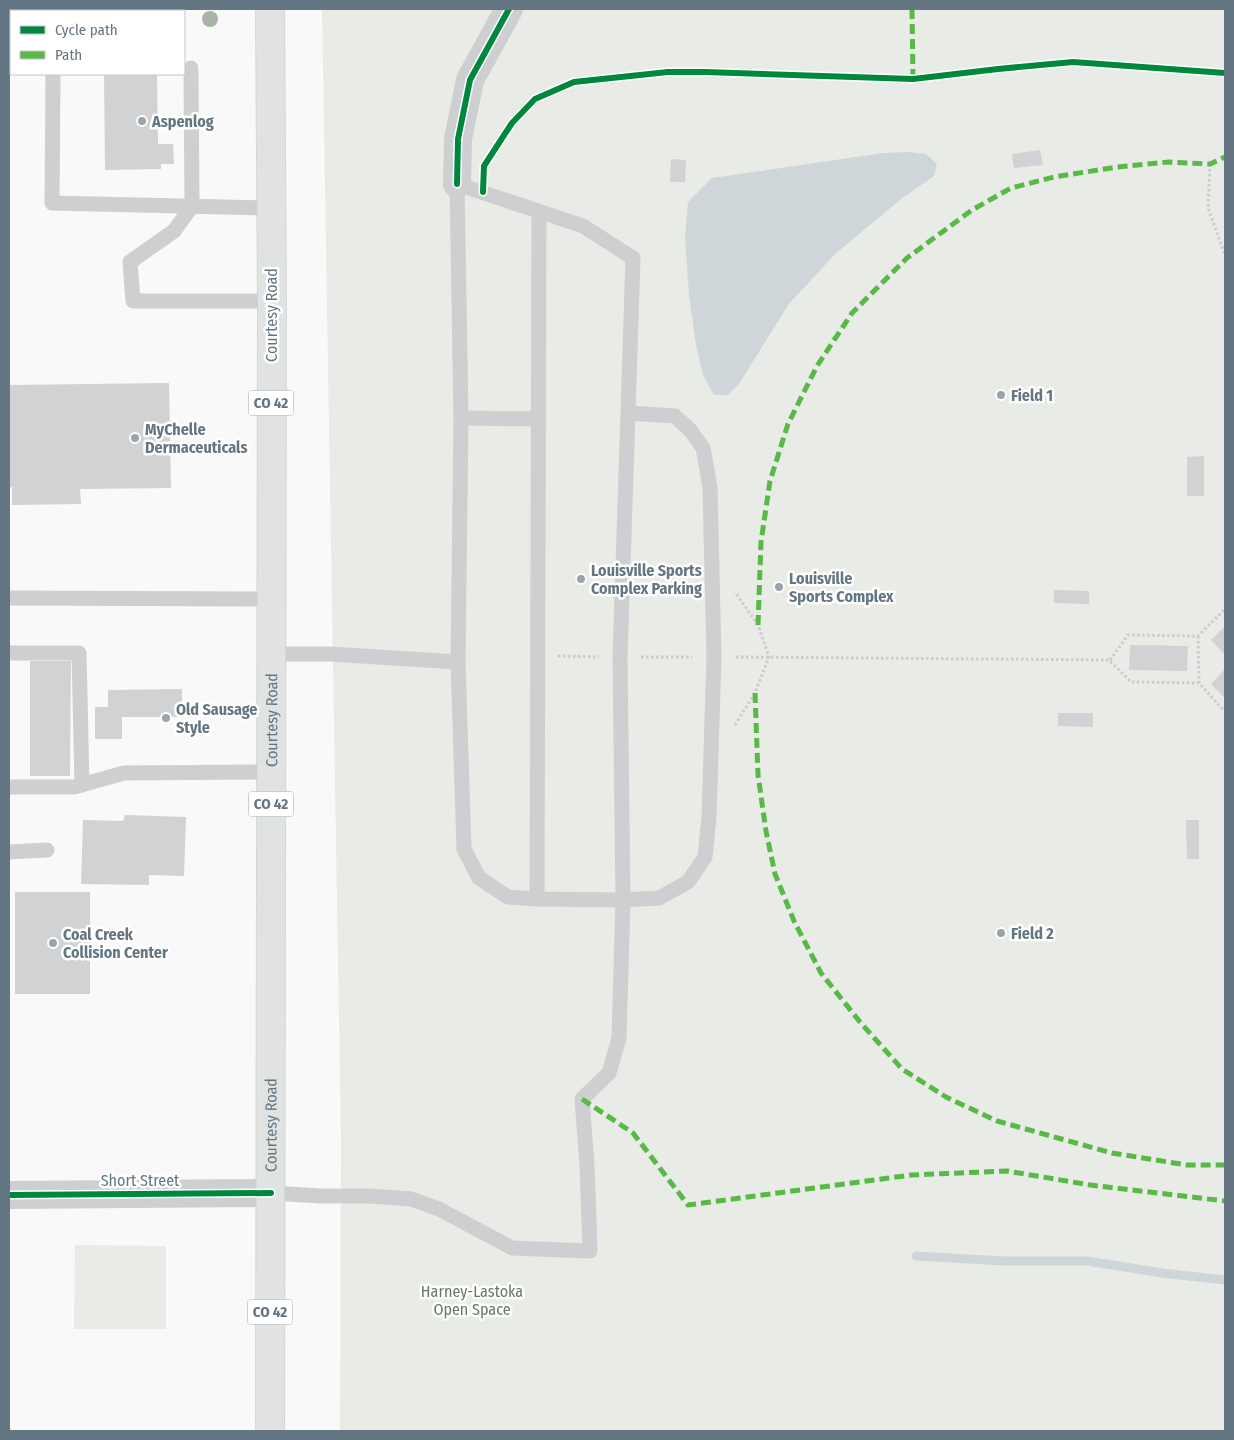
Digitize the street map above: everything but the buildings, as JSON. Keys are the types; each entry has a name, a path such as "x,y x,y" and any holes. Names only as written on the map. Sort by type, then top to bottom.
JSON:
{"main road":[{"name":"Courtesy Road","path":"270,9 272,208 270,1431"}],"street":[{"path":"457,184 458,139 470,80 508,9"},
{"name":"Short Street","path":"9,1195 271,1193"}],"lane":[{"path":"191,68 192,206 174,231 130,262 133,301 272,301"},
{"path":"53,75 52,203 272,208"},
{"path":"271,1193 411,1199 439,1209 512,1248 590,1251 587,1165 582,1099 609,1073 619,1038 623,900 620,657 633,258 583,226 457,184 461,418 458,662 464,849 478,878 508,897 537,900 623,900 659,898 688,882 705,857 709,817 714,657 710,486 703,448 691,430 675,416 628,413"},
{"path":"537,900 538,211"},
{"path":"461,418 538,419"},
{"path":"9,598 271,599"},
{"path":"9,653 79,653 82,784"},
{"path":"271,654 329,654 458,662"},
{"path":"9,787 74,787 124,773 271,772"},
{"path":"9,852 47,850"}],"path":[{"path":"1210,164 1208,208 1225,255"},
{"path":"711,761 755,694 769,657 758,625 735,592 712,568"},
{"path":"1110,660 1128,635 1198,636 1225,610"},
{"path":"1198,636 1199,683 1225,712"},
{"path":"537,656 1110,660 1131,682 1199,683"}],"green space":[{"name":"Louisville Sports Complex","path":"322,9 1225,9 1225,1431 340,1431 341,1139"},
{"path":"75,1245 166,1246 166,1329 74,1329"}],"shaded area":[{"path":"908,152 926,154 937,164 934,176 901,199 835,254 788,305 739,384 728,395 714,395 703,375 696,345 689,295 685,237 688,202 712,178 883,153"}],"waterway":[{"path":"916,1256 1004,1261 1087,1261 1162,1273 1225,1280"}],"marked path":[{"path":"912,9 913,79"},
{"path":"758,625 761,542 770,481 788,424 817,366 852,313 907,258 972,210 1011,188 1054,177 1117,167 1169,162 1210,164 1225,157"},
{"path":"755,693 758,775 766,831 775,874 794,921 821,973 860,1022 902,1069 946,1097 997,1121 1112,1153 1187,1165 1225,1165"},
{"path":"582,1099 633,1133 688,1205 911,1175 1007,1171 1090,1185 1225,1201"}],"cycle path":[{"path":"457,184 458,139 470,80 509,9"},
{"path":"483,192 484,166 512,123 535,99 574,82 668,72 913,79 1073,62 1225,73"},
{"path":"9,1195 271,1193"}],"place":[{"name":"Aspenlog","path":"142,121"},
{"name":"Field 1","path":"1001,395"},
{"name":"MyChelle Dermaceuticals","path":"135,438"},
{"name":"Louisville Sports Complex Parking","path":"581,579"},
{"name":"Louisville Sports Complex","path":"779,587"},
{"name":"Old Sausage Style","path":"166,718"},
{"name":"Field 2","path":"1001,933"},
{"name":"Coal Creek Collision Center","path":"53,943"}],"park label":[{"name":"Harney-Lastoka Open Space","path":"472,1300"}]}
